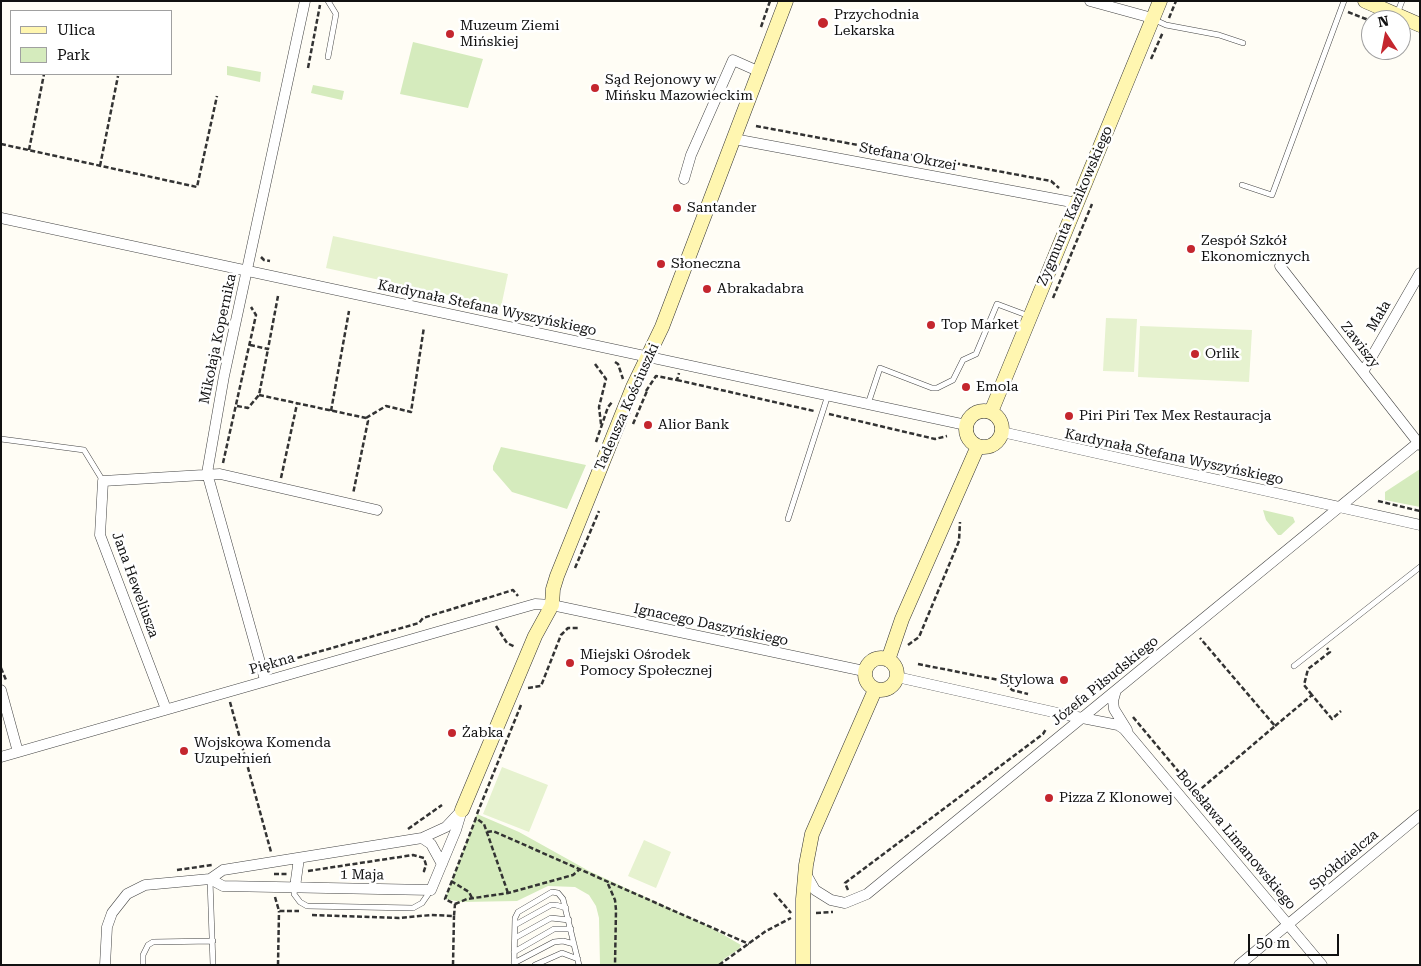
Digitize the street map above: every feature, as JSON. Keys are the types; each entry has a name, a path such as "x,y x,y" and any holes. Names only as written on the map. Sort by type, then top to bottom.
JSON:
{"street":[{"name":"Mikołaja Kopernika","path":"265,680 207,473 212,437 305,1"},
{"name":"Tadeusza Kościuszki","path":"462,810 535,636 552,605 553,588 633,387 662,327 786,1"},
{"path":"1090,1 1152,18"},
{"name":"Zygmunta Kazikowskiego","path":"991,412 1160,1"},
{"path":"1365,1 1399,8 1420,24"},
{"path":"684,179 692,155 734,60 760,72"},
{"name":"Stefana Okrzei","path":"734,139 1077,204"},
{"name":"Kardynała Stefana Wyszyńskiego","path":"1,218 966,424"},
{"name":"Zawiszy","path":"1280,266 1419,442"},
{"name":"Mała","path":"1363,372 1420,273"},
{"path":"977,412 991,412 1001,421 1002,432 1000,438 990,446 978,446 969,440 966,424 969,418 977,412"},
{"name":"Kardynała Stefana Wyszyńskiego","path":"1002,432 1420,525"},
{"name":"Józefa Piłsudskiego","path":"806,873 815,890 830,900 844,903 860,898 1419,442"},
{"path":"888,660 902,619 978,446"},
{"path":"103,481 207,473 377,510"},
{"name":"Jana Heweliusza","path":"103,481 100,535 166,709"},
{"name":"Piękna","path":"1,757 517,608 535,604 552,605"},
{"name":"Ignacego Daszyńskiego","path":"552,605 864,671"},
{"path":"873,659 888,660 896,667 897,677 892,687 887,690 875,690 865,681 864,671 873,659"},
{"path":"897,677 1080,718"},
{"path":"1,690 18,752"},
{"path":"803,965 803,899 812,834 875,690"},
{"name":"Bolesława Limanowskiego","path":"1116,690 1113,701 1114,709 1128,733 1322,965"},
{"name":"Bolesława Limanowskiego","path":"1080,718 1118,725 1128,733"},
{"path":"431,890 456,830 462,810"},
{"name":"1 Maja","path":"106,965 107,927 112,913 128,894 139,887 152,883 210,879 223,870 422,838 446,827 462,810"},
{"name":"Spółdzielcza","path":"1239,965 1420,815"},
{"path":"422,838 431,844 442,864"},
{"path":"294,891 295,874 299,858"},
{"name":"1 Maja","path":"210,879 223,886 294,891 431,890"}],"lane":[{"path":"328,1 336,14 328,57"},
{"path":"1242,185 1272,195 1344,1"},
{"path":"1152,18 1166,25 1220,35 1243,43"},
{"path":"868,404 880,368 932,388 948,384 953,380 963,360 976,354 997,304 1030,316"},
{"path":"788,519 824,413 828,395"},
{"path":"1,439 84,450 103,481"},
{"path":"1294,666 1420,567"},
{"path":"210,879 213,965"},
{"path":"294,891 300,902 307,906 413,908 422,903 431,890"},
{"path":"574,944 563,941 554,942 514,964 515,925 518,912 523,907 552,892 561,895 566,908 568,920 571,929 578,962"},
{"path":"515,925 551,905 556,904 566,908"},
{"path":"515,938 551,918 568,920"},
{"path":"514,952 554,929 571,929"},
{"path":"143,965 143,955 148,944 153,942 213,941"},
{"path":"536,965 555,954 562,953 578,962"}],"path":[{"path":"308,68 318,10 322,1"},
{"path":"1341,9 1361,17"},
{"path":"29,150 44,75"},
{"path":"100,166 118,76"},
{"path":"1,144 197,187 217,96"},
{"path":"756,126 1051,182 1060,189"},
{"path":"236,406 248,408 259,395 278,296"},
{"path":"331,411 349,311"},
{"path":"259,395 366,418 386,406 411,412 424,327"},
{"path":"250,345 268,349"},
{"path":"595,364 606,379 599,407 602,425"},
{"path":"677,380 682,364"},
{"path":"633,387 647,391 656,376 935,439 947,436"},
{"path":"279,488 297,404"},
{"path":"350,504 368,421 366,418"},
{"path":"1378,501 1420,511"},
{"path":"908,645 919,637 934,602 959,541 959,524 962,516"},
{"path":"283,662 419,622 423,618 513,590 518,596"},
{"path":"525,695 529,687 541,686 561,635 568,628 578,628"},
{"path":"1200,638 1275,726"},
{"path":"1323,643 1330,652 1308,669 1304,685 1332,719 1341,711"},
{"path":"918,664 1004,681 1012,690 1029,694"},
{"path":"1196,793 1312,695"},
{"path":"508,893 484,824 477,816 522,704"},
{"path":"1130,713 1284,898"},
{"path":"850,896 845,883 1043,734 1046,729"},
{"path":"487,832 493,831 749,944"},
{"path":"274,874 295,874 413,855 424,858 426,865 424,871 469,892 472,898"},
{"path":"455,904 472,898 508,893 573,874 580,870"},
{"path":"608,882 615,900 616,910 615,965"},
{"path":"719,965 766,931 795,915 774,893"},
{"path":"278,965 279,911"},
{"path":"453,965 454,916"}],"green space":[{"path":"413,42 483,59 468,108 400,94"},
{"path":"227,66 261,72 260,82 227,75"},
{"path":"313,85 344,91 342,100 311,93"},
{"path":"333,236 508,274 501,307 326,268"},
{"path":"1106,318 1137,319 1134,372 1103,371"},
{"name":"Orlik","path":"1140,326 1252,330 1249,382 1138,377"},
{"path":"501,447 586,465 567,509 512,492 493,470"},
{"path":"1420,469 1420,507 1385,500 1385,492"},
{"path":"1263,510 1293,517 1295,522 1281,535 1278,535 1266,520"},
{"path":"502,767 548,785 529,832 483,814"},
{"path":"477,814 519,832 589,871 710,927 741,945 739,949 724,959 721,965 600,965 599,918 596,906 589,895 575,887 548,886 517,901 462,902 445,899"},
{"path":"644,840 671,852 656,888 628,876"},
{"path":"1235,842 1280,897 1277,899 1232,844"}],"place":[{"name":"Przychodnia Lekarska","path":"823,23"},
{"name":"Muzeum Ziemi Mińskiej","path":"450,34"},
{"name":"Sąd Rejonowy w Mińsku Mazowieckim","path":"595,88"},
{"name":"Santander","path":"677,208"},
{"name":"Zespół Szkół Ekonomicznych","path":"1191,249"},
{"name":"Słoneczna","path":"661,264"},
{"name":"Abrakadabra","path":"707,289"},
{"name":"Top Market","path":"931,325"},
{"name":"Orlik","path":"1195,354"},
{"name":"Emola","path":"966,387"},
{"name":"Piri Piri Tex Mex Restauracja","path":"1069,416"},
{"name":"Alior Bank","path":"648,425"},
{"name":"Miejski Ośrodek Pomocy Społecznej","path":"570,663"},
{"name":"Stylowa","path":"1064,680"},
{"name":"Żabka","path":"452,733"},
{"name":"Wojskowa Komenda Uzupełnień","path":"184,751"},
{"name":"Pizza Z Klonowej","path":"1049,798"}]}
